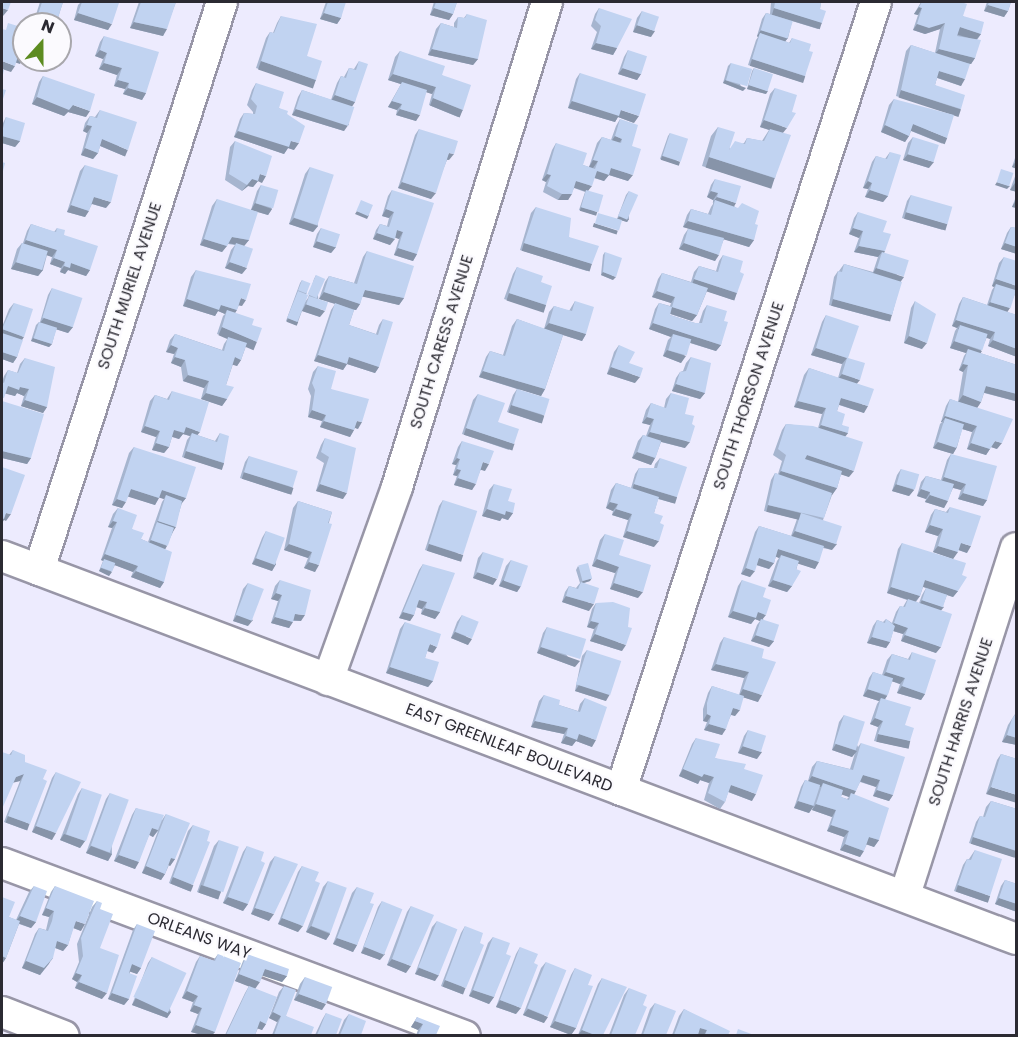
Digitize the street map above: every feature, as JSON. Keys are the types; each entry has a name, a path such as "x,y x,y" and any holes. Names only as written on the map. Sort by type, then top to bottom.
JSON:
{"street":[{"name":"SOUTH MURIEL AVENUE","path":"39,570 222,2"},
{"name":"SOUTH CARESS AVENUE","path":"328,680 397,487 547,2"},
{"name":"SOUTH THORSON AVENUE","path":"621,790 876,2"},
{"name":"SOUTH HARRIS AVENUE","path":"904,896 1017,548"},
{"name":"EAST GREENLEAF BOULEVARD","path":"2,556 1017,939"},
{"name":"ORLEANS WAY","path":"2,863 465,1035"},
{"path":"2,1012 64,1035"}],"building":[{"path":"2,2 11,2 8,10 2,8"},
{"path":"42,2 63,2 60,12 39,12"},
{"path":"82,2 119,3 112,24 78,13"},
{"path":"141,2 176,2 167,29 134,22"},
{"path":"328,2 346,2 341,18 324,13"},
{"path":"436,2 457,2 453,14 434,8"},
{"path":"775,2 821,2 820,9 826,11 822,23 774,8"},
{"path":"922,2 967,4 963,16 984,22 981,34 960,27 957,36 981,40 975,58 939,49 945,23 929,28 917,24 922,8 919,7"},
{"path":"989,2 1011,2 1008,11 988,5"},
{"path":"599,8 632,19 617,48 596,43 601,26 595,20"},
{"path":"642,11 659,17 654,31 637,25"},
{"path":"766,13 793,21 788,38 761,30"},
{"path":"467,14 487,20 478,59 432,49 441,23 457,28 458,17 465,18"},
{"path":"281,16 317,24 307,56 322,61 316,80 261,61 270,32 274,33"},
{"path":"8,23 12,24 12,65 2,61 2,29 6,30"},
{"path":"760,33 790,43 792,38 811,44 809,51 813,52 805,76 752,59"},
{"path":"104,36 159,52 146,93 128,88 129,83 118,80 122,68 104,63 107,53 100,50"},
{"path":"911,45 970,64 965,79 939,71 935,85 965,95 961,109 901,90"},
{"path":"628,50 647,56 641,74 622,68"},
{"path":"400,51 445,66 442,75 471,85 463,110 433,98 436,87 393,74"},
{"path":"359,61 368,64 355,102 335,95 341,76 346,78 349,68 356,70"},
{"path":"731,63 752,69 747,86 726,80"},
{"path":"754,68 773,74 767,91 748,85"},
{"path":"580,73 646,94 639,116 621,110 619,116 572,101"},
{"path":"43,76 95,94 90,111 73,105 69,110 37,97"},
{"path":"402,82 427,90 420,115 400,109 402,104 392,101"},
{"path":"256,83 284,92 279,108 288,111 287,114 305,126 299,143 291,141 289,147 238,131 244,113 255,114 257,106 251,99"},
{"path":"775,88 797,95 792,112 796,113 787,128 764,120"},
{"path":"2,89 6,90 3,99 2,99"},
{"path":"302,90 354,107 348,126 296,109"},
{"path":"894,99 954,115 947,138 913,124 909,136 885,125"},
{"path":"100,110 137,122 128,150 102,139 98,153 85,148 92,126 87,125 90,116 97,118"},
{"path":"6,117 25,123 20,141 2,136"},
{"path":"620,119 638,125 632,146 641,149 633,175 611,168 609,175 597,171 592,186 576,181 572,194 562,194 547,186 551,175 547,174 556,143 587,153 583,165 595,169 598,161 593,160 602,137 621,143 622,139 615,136"},
{"path":"718,127 735,132 729,150 735,141 745,144 747,138 764,141 770,129 791,135 775,178 709,157"},
{"path":"419,129 458,141 454,154 449,153 436,193 402,182"},
{"path":"670,133 688,139 681,162 663,156"},
{"path":"913,137 939,145 934,162 908,154"},
{"path":"235,141 272,156 266,176 260,174 258,181 252,179 247,185 229,174"},
{"path":"890,152 901,155 888,196 870,190 872,183 868,181 876,156 887,159"},
{"path":"85,165 118,175 111,202 94,197 89,211 71,205"},
{"path":"310,167 334,175 317,225 294,217"},
{"path":"1001,169 1013,173 1009,186 997,182"},
{"path":"715,179 741,186 736,203 717,197 718,193 711,191"},
{"path":"261,185 278,190 273,208 256,203"},
{"path":"392,190 434,203 417,254 398,248 403,232 397,230 395,239 377,233 380,224 389,227 394,212 386,209"},
{"path":"586,190 603,195 598,212 581,207"},
{"path":"629,191 638,195 627,220 618,216"},
{"path":"911,195 952,207 947,224 906,212"},
{"path":"217,199 258,212 249,240 232,237 227,246 204,239"},
{"path":"361,200 373,205 368,216 356,211"},
{"path":"715,200 738,208 742,203 759,211 754,240 688,221 691,209 711,215"},
{"path":"536,207 571,218 569,237 599,246 592,264 524,243"},
{"path":"858,212 887,221 883,232 891,234 885,251 859,246 863,231 853,228"},
{"path":"598,213 622,220 619,230 595,224"},
{"path":"31,224 56,232 57,228 65,230 64,235 98,246 90,270 71,263 70,268 64,266 65,262 54,258 57,250 26,240"},
{"path":"1011,227 1017,228 1017,247 1005,243"},
{"path":"321,228 340,234 336,247 317,241"},
{"path":"688,229 724,238 719,255 684,243"},
{"path":"22,243 48,251 42,270 16,262"},
{"path":"236,243 253,249 247,268 229,262"},
{"path":"367,251 414,266 404,298 365,290 360,304 324,292 329,276 357,284"},
{"path":"605,252 622,258 616,277 603,272"},
{"path":"882,252 909,260 904,276 877,268"},
{"path":"723,255 743,261 740,272 744,274 737,293 694,279 699,266 718,272"},
{"path":"1004,257 1017,261 1017,286 996,279"},
{"path":"844,264 902,282 892,315 833,299 838,271 842,272"},
{"path":"517,267 543,276 541,282 552,286 546,305 509,293"},
{"path":"196,270 251,284 246,300 241,298 237,310 221,305 219,310 187,299"},
{"path":"662,273 708,288 697,315 672,307 675,297 657,291"},
{"path":"316,275 325,279 317,298 307,294"},
{"path":"302,280 310,283 306,293 298,290"},
{"path":"996,284 1016,290 1011,308 990,302"},
{"path":"52,288 82,298 73,327 42,317"},
{"path":"298,291 308,295 297,322 287,318"},
{"path":"309,296 328,302 325,311 306,305"},
{"path":"963,297 1017,315 1017,349 993,340 995,332 956,320"},
{"path":"575,301 594,307 586,334 549,323 554,306 572,311"},
{"path":"915,301 936,314 927,343 909,336"},
{"path":"14,303 33,309 24,337 2,329"},
{"path":"335,303 354,310 349,325 378,335 383,319 393,322 379,367 349,357 347,364 318,355"},
{"path":"659,303 672,307 670,315 695,323 702,323 707,305 727,311 724,321 728,322 721,345 653,323"},
{"path":"227,310 254,319 252,325 262,328 257,342 222,327"},
{"path":"826,315 859,326 848,358 865,363 860,380 842,374 847,358 816,348"},
{"path":"517,319 563,335 545,389 483,371 490,351 505,356"},
{"path":"39,322 57,328 52,344 34,338"},
{"path":"960,325 988,334 982,350 955,341"},
{"path":"2,333 23,340 17,357 2,352"},
{"path":"175,334 224,351 228,337 247,343 241,360 235,357 226,385 234,387 227,399 206,393 209,381 188,375 185,360 175,357 178,348 171,345"},
{"path":"673,334 691,339 687,356 668,350"},
{"path":"619,345 635,352 629,363 643,368 640,377 611,367"},
{"path":"968,349 1017,365 1017,394 986,386 981,402 963,395 968,365 963,364"},
{"path":"691,357 711,363 705,393 676,384 680,372 686,371"},
{"path":"25,358 55,367 47,407 25,400 29,389 20,387 19,390 8,386 4,398 2,397 2,382 4,383 8,370 18,373"},
{"path":"318,366 336,371 331,389 369,399 362,422 357,421 354,430 324,421 326,415 312,410 315,390 312,383"},
{"path":"809,368 874,389 868,406 841,398 837,411 845,414 842,425 849,427 848,433 821,425 826,408 798,401"},
{"path":"517,389 550,399 545,415 512,405"},
{"path":"172,391 209,402 200,432 186,427 184,433 174,430 169,447 156,443 160,431 145,426 155,395 169,400"},
{"path":"671,393 689,398 685,414 694,416 692,424 695,426 690,442 650,432 654,419 647,417 651,403 666,408"},
{"path":"478,394 505,403 498,422 519,429 514,444 466,428"},
{"path":"950,399 1013,419 1002,443 995,441 990,449 971,443 977,426 945,416"},
{"path":"2,401 44,414 31,458 2,451"},
{"path":"945,418 964,424 956,448 937,442"},
{"path":"786,424 813,426 863,442 854,471 807,455 805,459 842,471 837,488 781,471 786,455 778,449"},
{"path":"192,433 217,442 220,433 229,436 224,463 186,451"},
{"path":"643,435 661,441 656,458 637,452"},
{"path":"325,438 356,448 347,493 320,484 329,457 321,452"},
{"path":"462,441 494,451 489,464 483,462 476,484 458,478 461,470 457,469 460,459 457,458"},
{"path":"134,447 196,467 186,498 162,490 159,498 131,489 126,502 117,499"},
{"path":"951,454 997,466 987,500 963,493 966,484 944,477"},
{"path":"249,456 298,471 293,487 244,472"},
{"path":"660,458 687,467 677,497 634,484 639,468 657,468"},
{"path":"2,467 25,475 11,514 6,513 4,519 2,518"},
{"path":"901,469 919,474 915,490 897,484"},
{"path":"775,473 832,493 824,518 768,505"},
{"path":"926,476 954,484 948,501 930,495 930,492 921,489"},
{"path":"616,483 659,497 654,513 663,516 660,523 664,525 659,541 627,531 632,514 616,509 618,504 610,502"},
{"path":"494,484 512,489 508,501 515,503 513,513 506,511 505,515 487,509"},
{"path":"166,495 182,501 176,527 158,521"},
{"path":"443,500 477,511 463,555 429,544"},
{"path":"298,501 332,512 328,523 332,524 319,565 309,562 312,552 289,544"},
{"path":"950,507 981,516 971,546 961,543 958,552 938,546 943,529 930,525 935,509 948,513"},
{"path":"118,508 137,515 132,529 144,533 141,539 172,552 164,582 136,571 138,566 105,554 117,522 113,521"},
{"path":"801,513 842,526 836,544 795,531"},
{"path":"157,522 174,528 168,546 151,540"},
{"path":"759,526 824,546 819,562 778,549 774,563 759,558 755,571 746,568"},
{"path":"266,531 285,538 275,565 256,558"},
{"path":"605,534 624,540 619,555 651,565 643,592 614,583 619,567 597,559"},
{"path":"902,543 966,563 962,575 967,577 958,591 925,580 920,596 891,587"},
{"path":"483,552 504,559 497,579 477,572"},
{"path":"781,555 799,561 796,569 801,571 792,586 773,580"},
{"path":"104,559 115,563 112,572 101,567"},
{"path":"511,560 528,566 521,587 504,581"},
{"path":"588,563 592,578 582,581 578,566"},
{"path":"423,564 455,573 440,612 425,608 427,602 419,600 414,615 403,612"},
{"path":"280,580 311,590 305,615 295,614 293,622 275,617 282,595 276,593"},
{"path":"742,580 766,588 763,597 771,600 766,615 758,612 756,618 733,611"},
{"path":"581,582 599,588 594,604 566,596 569,586 578,589"},
{"path":"248,583 264,589 252,621 236,615"},
{"path":"926,588 947,595 943,607 922,600"},
{"path":"908,599 952,614 941,647 905,635 908,628 894,623 900,606 905,607"},
{"path":"613,602 630,608 628,627 632,628 626,645 595,634 599,623 591,621 596,603"},
{"path":"462,615 479,622 472,638 455,632"},
{"path":"761,619 779,625 774,641 756,635"},
{"path":"886,619 895,626 890,642 872,637 877,620 885,623"},
{"path":"405,622 441,634 437,647 430,644 425,658 439,662 433,681 390,667"},
{"path":"547,627 586,639 580,659 541,647"},
{"path":"724,637 764,649 762,658 776,662 762,695 743,689 749,672 716,664"},
{"path":"587,650 621,661 610,695 576,684"},
{"path":"912,652 936,660 925,694 902,686 905,678 886,672 892,654 910,660"},
{"path":"873,672 893,678 888,695 868,689"},
{"path":"712,686 744,696 740,710 733,708 726,729 709,724 711,716 707,714 707,703"},
{"path":"544,695 560,700 559,705 580,712 585,698 607,707 596,740 579,734 577,740 566,736 568,728 535,721"},
{"path":"881,698 911,707 905,725 914,728 910,741 878,734 883,721 875,718"},
{"path":"1017,712 1017,738 1007,735"},
{"path":"844,715 865,722 856,750 835,744"},
{"path":"748,730 766,736 761,752 743,746"},
{"path":"696,738 720,744 715,758 746,764 744,769 763,775 756,794 731,785 725,802 708,793 714,777 704,774 702,777 683,769"},
{"path":"861,743 905,757 893,795 877,790 880,780 863,775 856,791 812,776 817,761 853,770"},
{"path":"13,750 25,755 25,762 47,770 43,779 47,781 30,824 8,816 24,774 16,777 2,809 2,752 11,755"},
{"path":"1001,754 1017,759 1017,795 991,787"},
{"path":"56,772 81,782 56,833 36,826"},
{"path":"805,780 820,785 813,806 798,801"},
{"path":"823,783 843,790 841,797 849,800 851,793 889,808 879,840 869,837 864,851 845,844 849,831 831,825 836,810 816,804"},
{"path":"82,788 102,795 86,841 66,834"},
{"path":"110,793 129,800 110,852 91,846"},
{"path":"991,801 1017,809 1017,851 973,837 980,816 985,817"},
{"path":"136,808 164,815 158,830 152,828 139,862 119,855"},
{"path":"166,814 190,823 175,859 171,858 165,874 146,866"},
{"path":"193,825 210,831 207,841 210,842 193,885 173,877"},
{"path":"219,840 239,847 223,892 203,885"},
{"path":"247,846 264,852 261,861 265,863 248,904 228,897"},
{"path":"975,850 1002,859 990,896 958,885 967,859 971,860"},
{"path":"275,856 298,864 274,914 255,908"},
{"path":"302,866 319,872 315,881 320,883 303,926 282,918"},
{"path":"1005,880 1017,884 1017,904 999,898"},
{"path":"328,881 347,888 330,933 312,926"},
{"path":"34,886 47,891 36,922 20,916"},
{"path":"55,886 94,901 85,924 76,921 68,945 57,941 53,958 44,968 26,961 39,928 48,931 52,921 54,911 46,908"},
{"path":"357,887 374,893 370,903 374,904 357,945 337,938"},
{"path":"2,897 15,902 9,917 20,921 6,958 2,956"},
{"path":"97,901 102,903 100,909 113,914 100,948 119,955 107,993 79,982 82,975 76,973 83,956 81,938"},
{"path":"382,901 402,909 384,955 364,946"},
{"path":"411,906 434,915 411,966 392,959"},
{"path":"437,921 457,929 439,976 418,967"},
{"path":"137,924 155,931 141,968 132,964 129,973 137,976 129,999 112,993"},
{"path":"465,926 483,933 480,943 484,945 466,988 445,980"},
{"path":"493,937 510,943 506,954 511,956 494,997 473,990"},
{"path":"520,947 538,954 534,963 538,965 521,1008 500,1000"},
{"path":"218,954 241,963 215,1032 196,1025 202,1008 194,1005 198,996 187,991 200,956 215,961"},
{"path":"247,954 289,969 287,976 265,969 260,982 239,974"},
{"path":"152,957 186,973 168,1013 133,997"},
{"path":"546,962 566,970 548,1017 527,1008"},
{"path":"575,968 592,975 588,985 593,986 576,1028 555,1021"},
{"path":"305,977 332,987 326,1004 299,994"},
{"path":"602,978 627,987 603,1035 595,1035 582,1030"},
{"path":"249,986 277,997 266,1024 260,1021 255,1035 226,1035"},
{"path":"284,986 296,990 286,1016 314,1027 311,1035 274,1035 281,1016 273,1012"},
{"path":"629,988 647,995 643,1005 647,1007 635,1035 611,1035"},
{"path":"655,1003 676,1011 666,1035 643,1035"},
{"path":"684,1009 730,1031 728,1035 705,1035 707,1030 700,1028 698,1035 674,1035"},
{"path":"326,1013 342,1019 336,1035 317,1035"},
{"path":"349,1014 366,1021 361,1035 340,1035"},
{"path":"417,1017 440,1026 436,1035 418,1035 423,1024 415,1021"},
{"path":"738,1029 754,1035 736,1035"}]}
